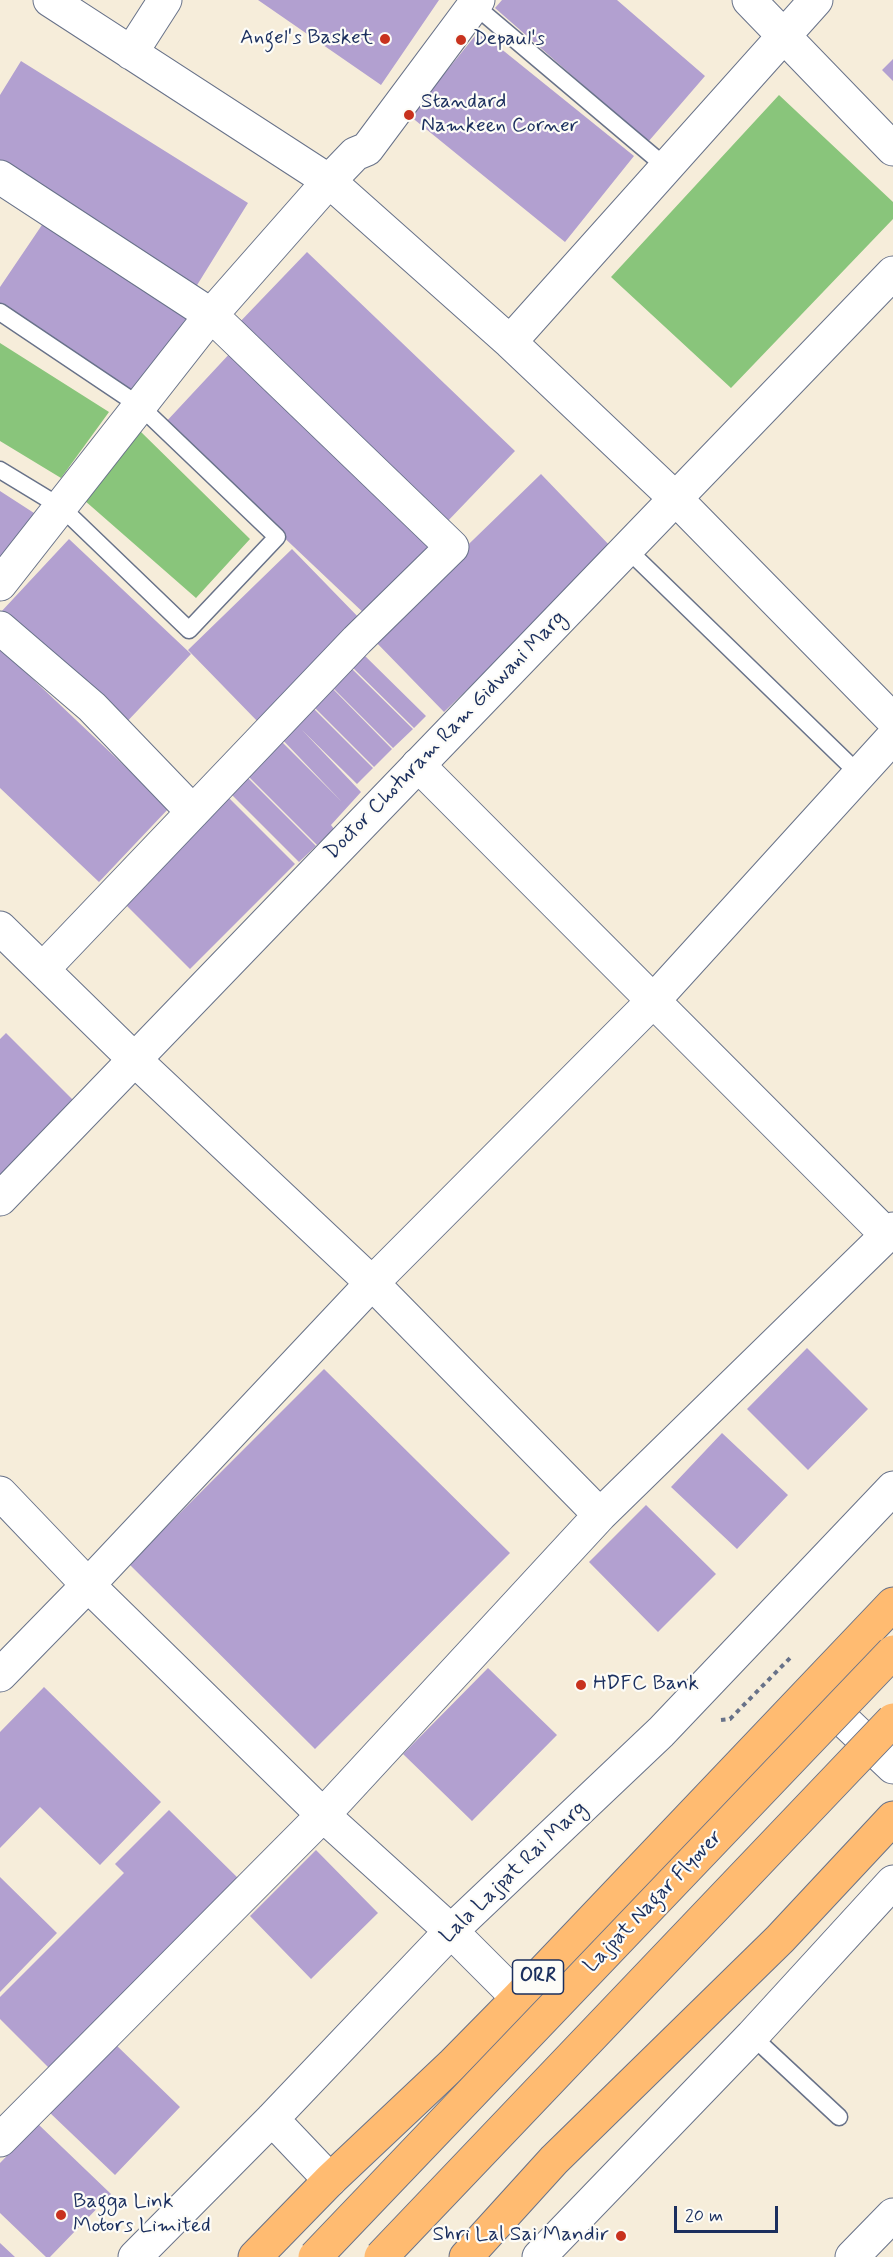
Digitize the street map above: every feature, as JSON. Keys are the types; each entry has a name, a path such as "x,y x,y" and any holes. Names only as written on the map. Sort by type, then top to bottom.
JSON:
{"main road":[{"path":"811,1689 893,1604"},
{"name":"Lajpat Nagar Flyover","path":"315,2257 893,1652"},
{"name":"ORR","path":"255,2257 330,2180 452,2065 518,1998 811,1689"},
{"path":"381,2257 893,1720"},
{"path":"466,2257 554,2160 780,1938 893,1818"}],"street":[{"path":"50,0 329,181 510,342 676,499 893,720"},
{"path":"131,53 165,0"},
{"path":"749,0 893,149"},
{"path":"510,342 816,0"},
{"path":"0,584 211,315 329,181 355,154 367,149 471,2"},
{"path":"0,177 211,315 452,547 357,640 43,969"},
{"name":"Doctor Choturam Ram Gidwani Marg","path":"0,1199 893,273"},
{"path":"0,628 92,707 193,812"},
{"path":"0,1675 88,1585 372,1283 653,1001 893,737"},
{"path":"5,2123 322,1815 600,1515 890,1232 653,1001 418,765"},
{"path":"0,928 372,1283 600,1515"},
{"name":"Lala Lajpat Rai Marg","path":"135,2257 272,2119 451,1931 661,1732 893,1488"},
{"path":"0,1493 88,1585 322,1815 451,1931 518,1998"},
{"path":"858,1642 893,1679"},
{"path":"811,1689 893,1767"},
{"path":"539,2257 752,2036 893,1882"},
{"path":"780,1938 808,1974"},
{"path":"272,2119 330,2180"},
{"path":"852,2257 893,2215"}],"lane":[{"path":"471,2 666,167"},
{"path":"0,312 140,406 277,537 189,630 61,507 0,470"},
{"path":"627,549 859,774"},
{"path":"752,2036 839,2117"}],"path":[{"path":"729,1719 791,1657"}],"green space":[{"path":"779,95 893,202 893,219 731,388 611,277"},
{"path":"0,343 109,412 61,478 0,441"},
{"path":"140,431 250,539 196,598 84,500"}],"building":[{"path":"258,0 439,0 381,85"},
{"path":"502,0 617,0 705,76 648,142 495,8"},
{"path":"479,31 634,156 565,242 410,116"},
{"path":"893,59 893,81 882,70"},
{"path":"21,61 248,203 194,290 0,169 0,95"},
{"path":"46,219 191,316 135,401 0,311 0,287"},
{"path":"307,252 515,451 444,525 236,326"},
{"path":"233,350 438,542 368,617 164,424"},
{"path":"541,474 613,549 444,712 372,638"},
{"path":"0,491 34,513 0,564"},
{"path":"69,539 191,654 121,728 0,613"},
{"path":"292,549 364,623 260,724 188,650"},
{"path":"0,648 169,808 99,882 0,788"},
{"path":"362,653 426,716 414,728 350,665"},
{"path":"349,666 413,729 393,748 330,685"},
{"path":"329,685 392,749 374,767 310,703"},
{"path":"310,705 373,768 357,784 302,730 361,792 331,825 334,829 317,845 246,774 277,737 342,802 278,735"},
{"path":"245,775 316,846 299,862 228,791"},
{"path":"224,793 295,864 190,969 119,898"},
{"path":"6,1033 74,1101 0,1175 0,1039"},
{"path":"807,1348 868,1409 808,1470 747,1409"},
{"path":"324,1369 510,1553 315,1749 129,1564"},
{"path":"722,1433 788,1495 737,1549 671,1487"},
{"path":"646,1505 716,1574 658,1632 589,1562"},
{"path":"488,1668 557,1735 472,1821 403,1754"},
{"path":"44,1687 161,1802 100,1865 40,1807 0,1848 0,1732"},
{"path":"169,1810 242,1882 53,2072 0,2019 0,1997 124,1873 115,1864"},
{"path":"316,1850 378,1913 311,1979 250,1916"},
{"path":"0,1877 57,1933 0,1992"},
{"path":"113,2042 180,2107 115,2175 48,2111"},
{"path":"38,2124 111,2194 50,2257 46,2257 0,2213 0,2163"},
{"path":"0,2243 15,2257 0,2257"}],"place":[{"name":"Angel's Basket","path":"385,39"},
{"name":"Depaul's","path":"461,40"},
{"name":"Standard Namkeen Corner","path":"409,115"},
{"name":"HDFC Bank","path":"581,1685"},
{"name":"Bagga Link Motors Limited","path":"61,2215"},
{"name":"Shri Lal Sai Mandir","path":"621,2236"}]}
